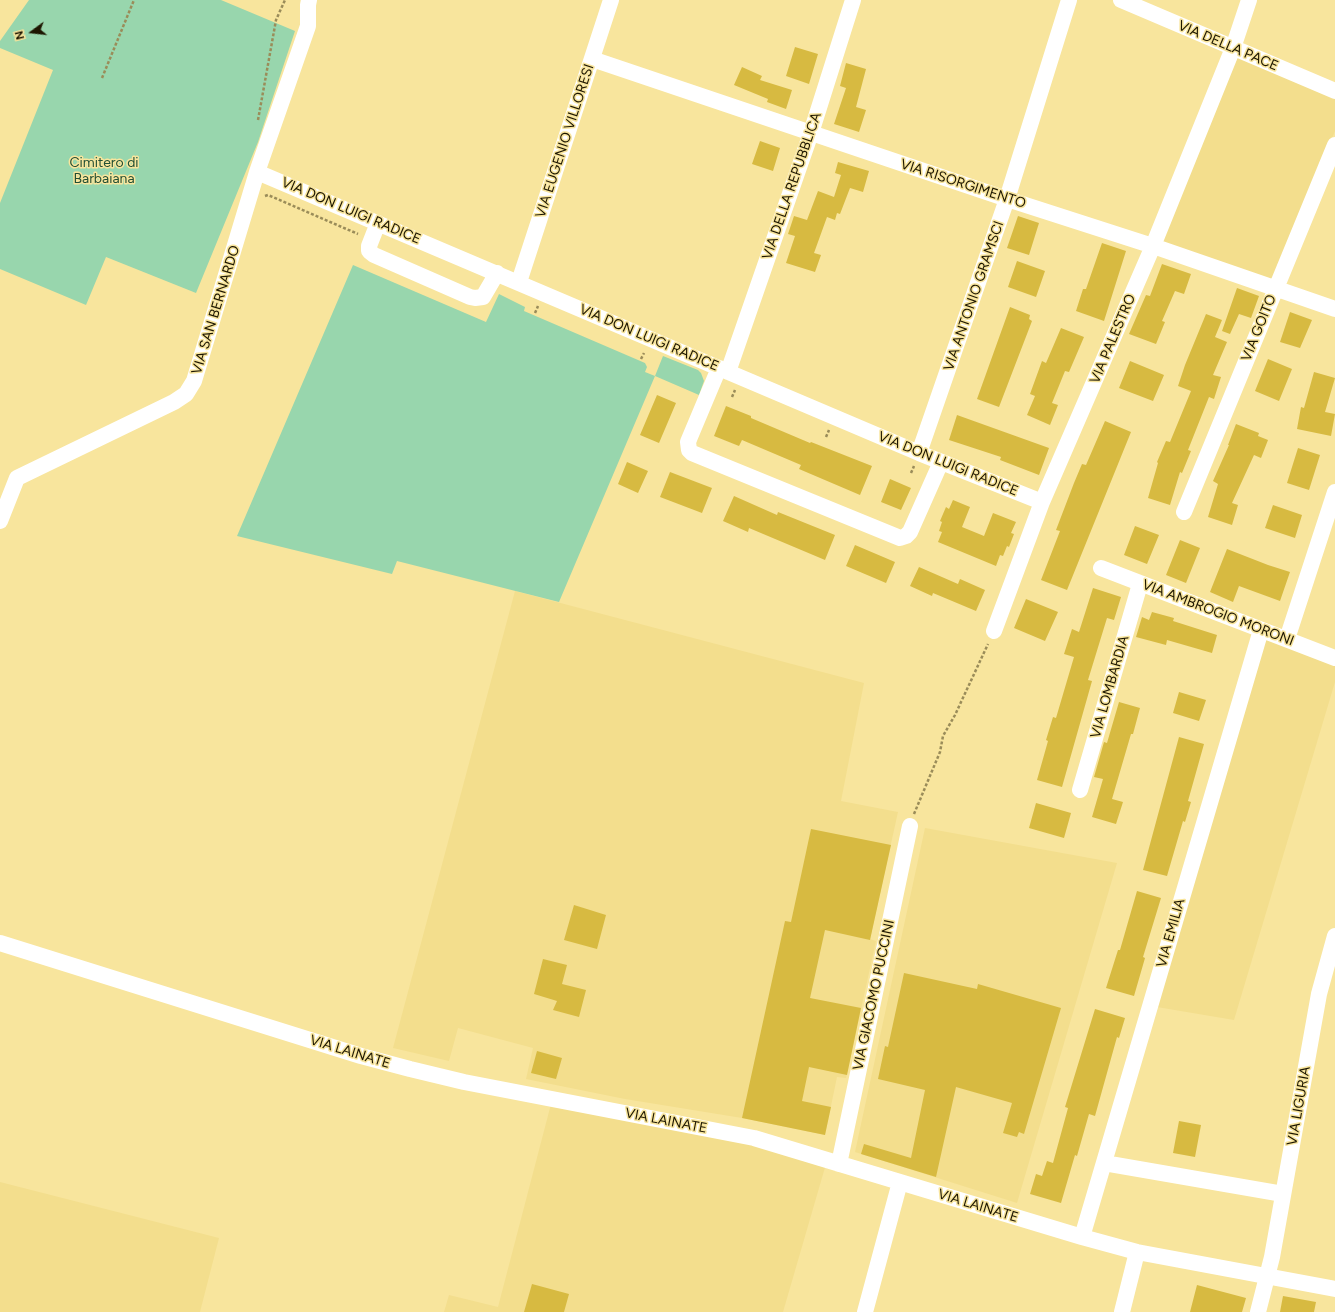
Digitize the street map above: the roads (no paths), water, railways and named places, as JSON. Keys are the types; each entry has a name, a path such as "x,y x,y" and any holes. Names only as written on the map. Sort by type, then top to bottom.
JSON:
{"street":[{"name":"VIA EUGENIO VILLORESI","path":"519,282 611,0"},
{"name":"VIA DELLA REPUBBLICA","path":"853,0 811,133 723,370 688,442 689,450 692,453 900,538 906,536 910,532 941,462"},
{"name":"VIA ANTONIO GRAMSCI","path":"919,453 1007,199 1069,0"},
{"name":"VIA DELLA PACE","path":"1121,0 1335,91"},
{"name":"VIA PALESTRO","path":"994,631 1042,502 1153,246 1233,48 1249,0"},
{"name":"VIA SAN BERNARDO","path":"0,521 17,478 174,402 186,394 194,381 257,172 308,26 306,2"},
{"name":"VIA RISORGIMENTO","path":"592,59 1007,199 1153,246 1335,309"},
{"name":"VIA GOITO","path":"1184,512 1335,145"},
{"name":"VIA DON LUIGI RADICE","path":"257,172 919,453 1042,502"},
{"path":"378,223 369,246 370,251 374,255 470,297 483,297 497,273"},
{"path":"1287,639 1335,492"},
{"name":"VIA AMBROGIO MORONI","path":"1101,568 1335,658"},
{"name":"VIA LOMBARDIA","path":"1080,790 1140,584"},
{"name":"VIA EMILIA","path":"1082,1237 1261,630"},
{"name":"VIA GIACOMO PUCCINI","path":"839,1164 910,826"},
{"name":"VIA LIGURIA","path":"1258,1312 1267,1276 1283,1194 1319,994 1335,936"},
{"name":"VIA LAINATE","path":"0,943 361,1056 410,1069 464,1082 754,1138 1082,1237 1137,1252 1335,1289"},
{"path":"1104,1163 1283,1194"},
{"path":"865,1312 900,1182"},
{"path":"1122,1312 1137,1252"}],"park label":[{"name":"Cimitero di Barbaiana","path":"104,172"}]}
